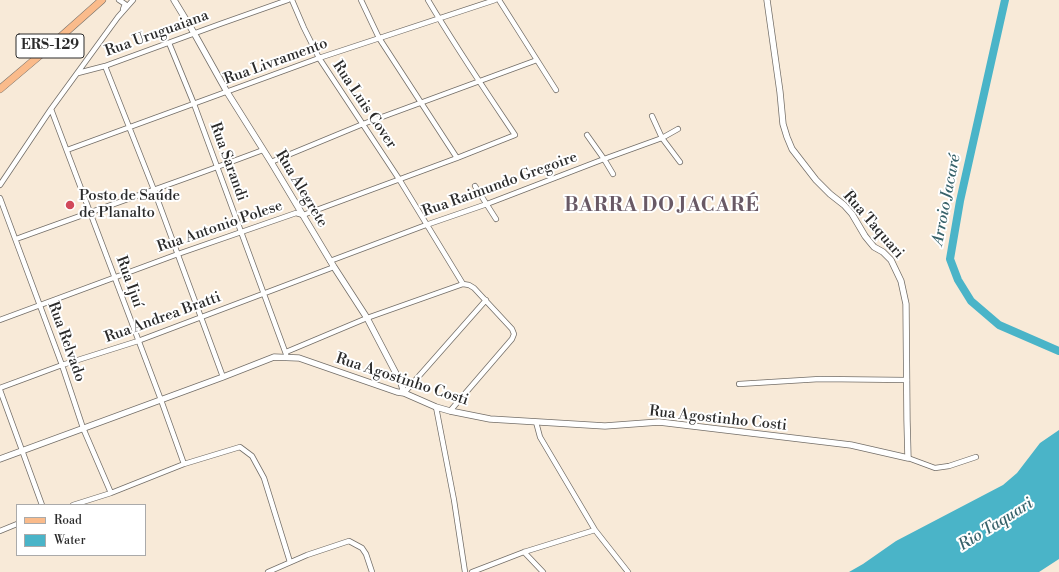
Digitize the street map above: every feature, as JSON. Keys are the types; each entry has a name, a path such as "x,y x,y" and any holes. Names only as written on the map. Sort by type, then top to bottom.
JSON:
{"main road":[{"name":"ERS-129","path":"0,89 102,1"}],"street":[{"path":"118,17 126,2 119,0"},
{"path":"0,186 51,109 118,17 133,0"},
{"name":"Rua Alegrete","path":"174,0 227,92 330,261 368,318 401,383 404,393"},
{"name":"Rua Uruguaiana","path":"78,73 105,66 288,0"},
{"name":"Rua Luis Cover","path":"292,0 319,58 399,179 463,284"},
{"path":"361,0 379,38 457,158"},
{"path":"428,0 479,82"},
{"name":"Rua Livramento","path":"67,150 319,58 494,0"},
{"path":"499,0 556,90"},
{"name":"Rua Taquari","path":"767,0 784,124 792,149 816,180 852,214 869,241 891,260 901,281 906,304 908,458"},
{"name":"Rua Sarandi","path":"169,43 218,167 286,355"},
{"path":"271,162 362,124 537,60"},
{"path":"105,66 154,190 222,377"},
{"name":"Rua Antonio Polese","path":"0,320 241,232 296,213 303,215 515,135 479,82"},
{"name":"Rua Ijuí","path":"51,109 184,464"},
{"path":"652,116 662,138 680,162"},
{"name":"Rua Raimundo Gregoire","path":"330,261 662,138 678,129"},
{"path":"588,135 613,174"},
{"path":"16,239 263,150"},
{"path":"475,186 496,219"},
{"name":"Rua Relvado","path":"0,198 62,365 83,428 111,493"},
{"name":"Rua Andrea Bratti","path":"0,389 62,365 138,341 201,318 334,267"},
{"path":"286,355 368,318 463,284 469,285 486,300 512,329 514,334 512,339 450,411"},
{"path":"404,393 486,300"},
{"name":"Rua Agostinho Costi","path":"0,459 274,357 286,355 404,393 436,407 490,419 605,426 659,422 851,445 908,458"},
{"path":"739,384 820,379 907,380"},
{"path":"0,389 42,504"},
{"path":"436,407 454,500 465,572"},
{"path":"536,422 540,437 595,530 628,572"},
{"path":"76,504 111,493 184,464 240,446 252,456 264,478 290,562"},
{"path":"908,458 935,468 949,466 976,457"},
{"path":"0,531 16,524"},
{"path":"472,572 524,552 595,530"},
{"path":"268,572 307,555 349,541 362,548 366,554 372,572"},
{"path":"524,552 544,572"}],"water":[{"name":"Rio Taquari","path":"1059,430 1059,559 1039,572 849,572 896,541 1003,485 1017,473 1040,443"}],"waterway":[{"name":"Arroio Jacaré","path":"1005,0 960,201 950,259 958,280 971,301 999,325 1059,351"}],"place":[{"name":"Posto de Saúde de Planalto","path":"70,205"}],"district":[{"name":"BARRA DO JACARÉ","path":"662,206"}]}
